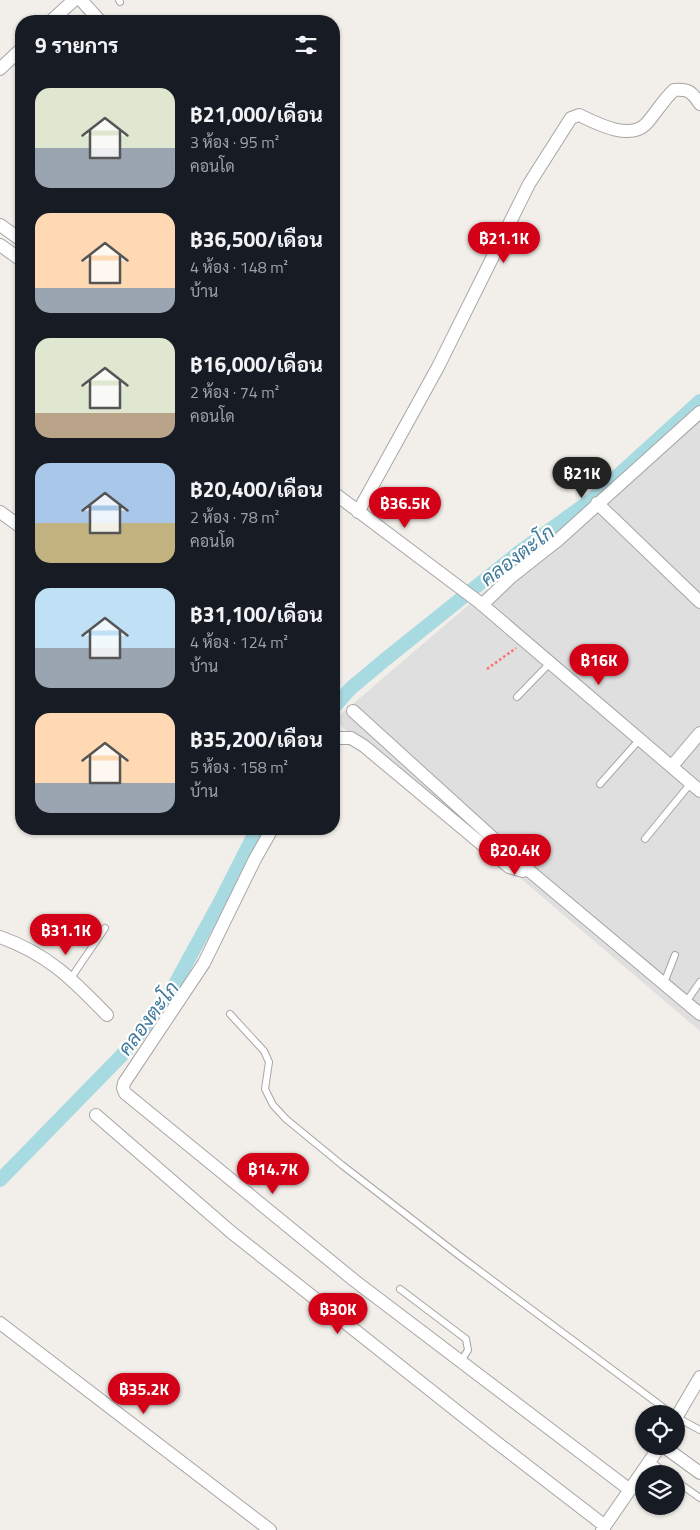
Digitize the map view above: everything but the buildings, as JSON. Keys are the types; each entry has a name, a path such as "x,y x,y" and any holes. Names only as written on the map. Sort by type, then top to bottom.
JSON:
{"street":[{"path":"58,15 74,0"},
{"path":"82,0 95,15"},
{"path":"0,69 15,55"},
{"path":"358,512 438,367 529,184 571,118 579,115 626,132 644,126 674,90 686,89 690,91 700,104"},
{"path":"0,225 15,236"},
{"path":"0,245 15,256"},
{"path":"480,603 700,412"},
{"path":"340,498 480,603 695,787"},
{"path":"597,503 700,602"},
{"path":"0,512 15,523"},
{"path":"353,711 526,868 700,1014"},
{"path":"672,766 700,733"},
{"path":"340,738 351,738 364,746 510,866 523,871 526,868"},
{"path":"269,835 204,963 123,1088 125,1093 355,1281 630,1490"},
{"path":"0,938 24,947 50,961 71,978 107,1015"},
{"path":"96,1115 231,1232 604,1528 654,1455"},
{"path":"0,1323 270,1530"},
{"path":"683,1405 700,1378"},
{"path":"674,1455 700,1473"}],"lane":[{"path":"517,696 550,663"},
{"path":"600,784 640,739"},
{"path":"645,839 695,787"},
{"path":"71,978 105,928"},
{"path":"664,983 675,955"},
{"path":"686,1002 700,982"},
{"path":"230,1014 264,1051 269,1062 265,1088 273,1105 286,1119 461,1257 660,1405"},
{"path":"400,1289 466,1340 468,1350 461,1361"},
{"path":"685,1422 700,1430"},
{"path":"650,1461 655,1465"},
{"path":"685,1487 700,1498"}],"path":[{"path":"488,670 525,641"}],"shaded area":[{"path":"700,407 700,1031 340,725 340,715"}],"waterway":[{"name":"คลองตะโก","path":"340,700 351,688 387,658 518,553 591,500 700,401"},
{"name":"คลองตะโก","path":"0,1180 125,1052 169,995 254,835"}]}
